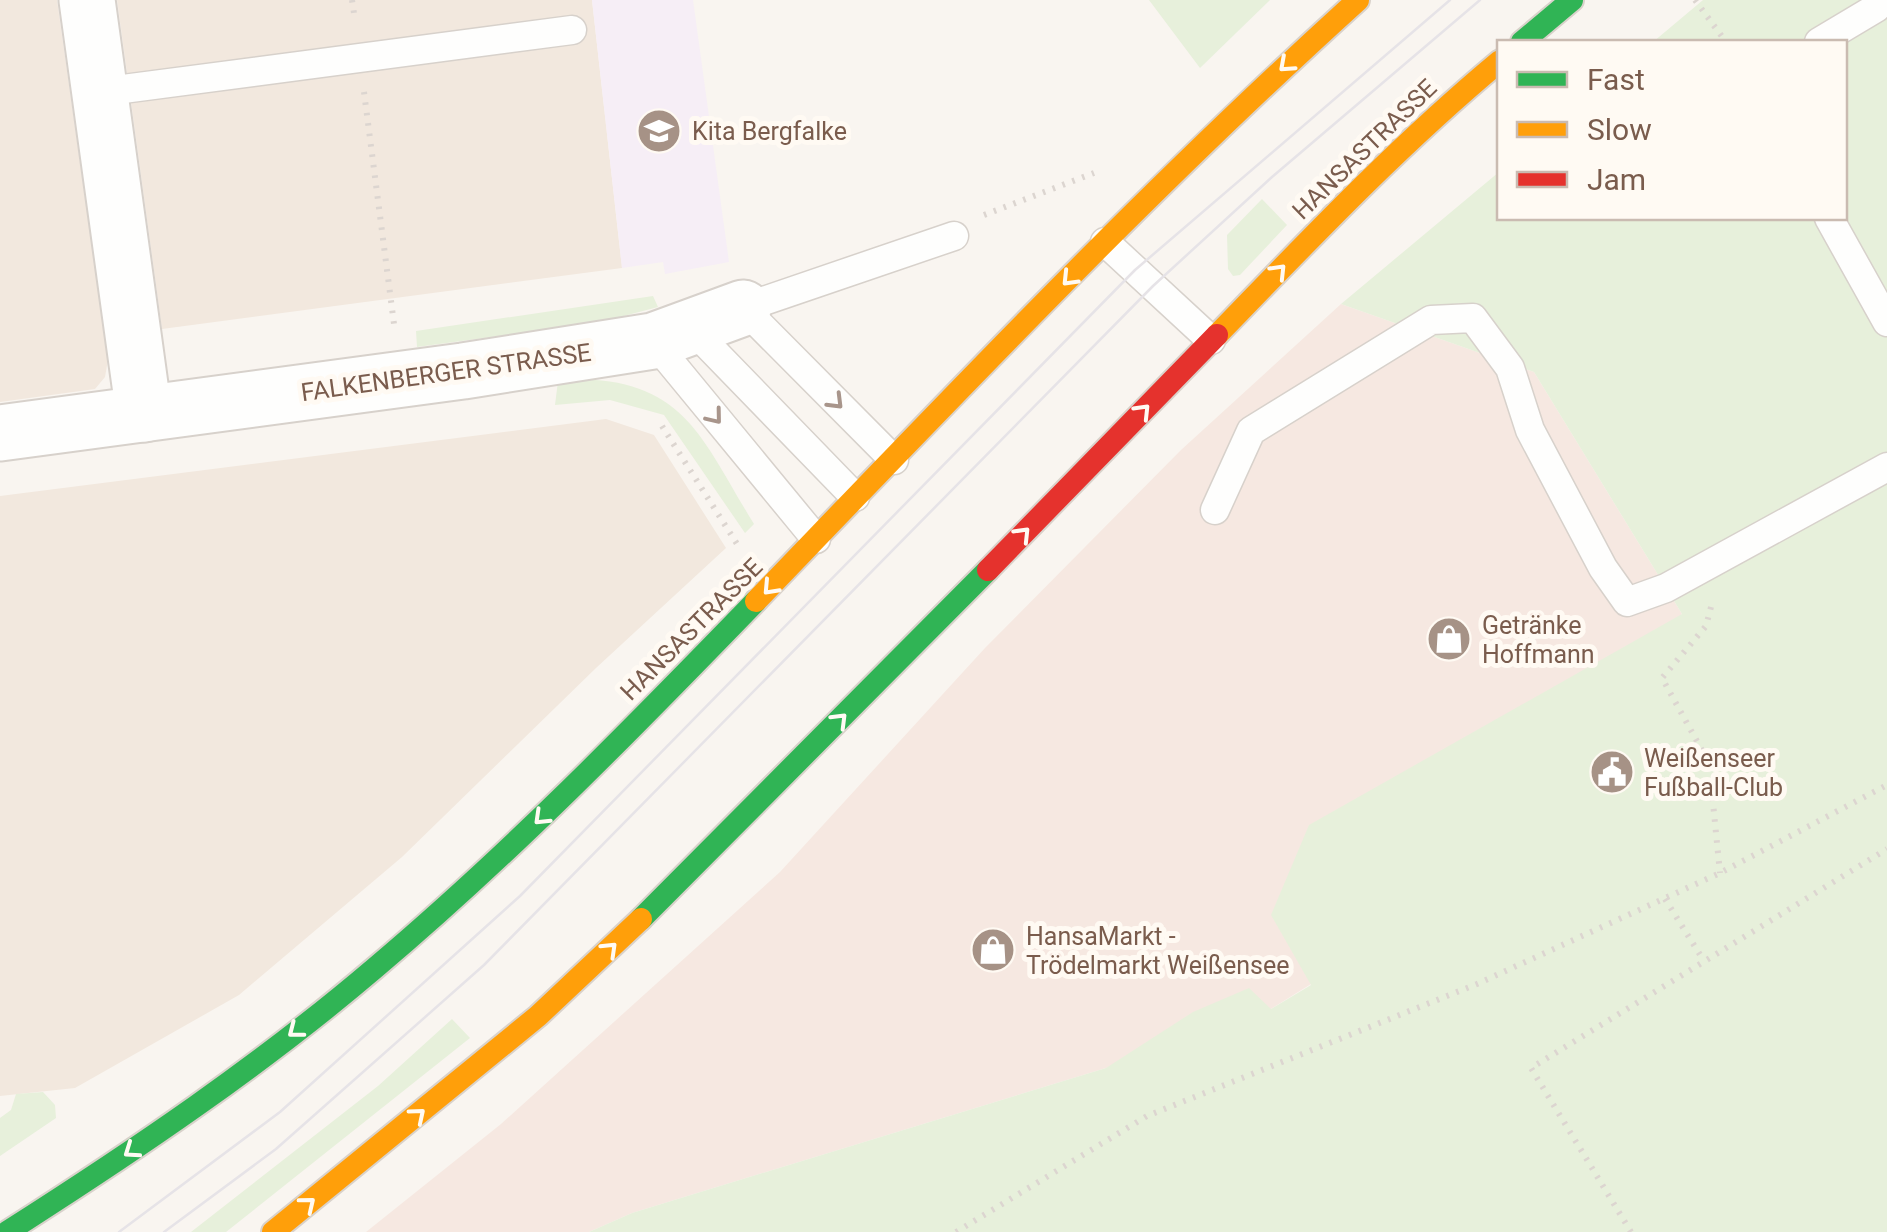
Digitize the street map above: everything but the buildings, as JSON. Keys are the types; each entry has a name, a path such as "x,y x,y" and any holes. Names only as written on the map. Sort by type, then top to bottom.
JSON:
{"main road":[{"name":"HANSASTRASSE","path":"7,1232 162,1130 374,969 532,827 726,635 1221,124 1358,0"},
{"path":"1524,40 1572,0"},
{"name":"HANSASTRASSE","path":"273,1232 508,1040 604,956 936,624 1321,228 1458,96 1497,64"}],"street":[{"path":"87,0 144,414"},
{"name":"FALKENBERGER STRASSE","path":"0,434 464,371 672,334 743,308"}],"lane":[{"path":"1822,40 1876,8"},
{"path":"100,92 572,30"},
{"path":"1830,220 1887,322"},
{"path":"894,460 743,308 954,236"},
{"path":"1105,242 1211,340"},
{"path":"1215,510 1251,431 1431,320 1473,318 1510,368 1530,430 1604,568 1628,602 1666,588 1887,466"},
{"path":"672,334 856,497"},
{"path":"672,334 816,539"}],"path":[{"path":"352,0 394,324"},
{"path":"1695,0 1725,40"},
{"path":"954,236 975,219 1099,171"},
{"path":"662,426 742,551"},
{"path":"1720,873 1709,763 1662,678 1706,626 1724,557"},
{"path":"956,1232 1146,1116 1477,984 1720,873 1887,785"},
{"path":"1631,1232 1531,1068 1887,850"},
{"path":"1665,899 1704,962"}],"shaded area":[{"path":"0,0 57,0 108,360 105,377 95,389 0,402"},
{"path":"117,0 592,0 622,268 162,329"},
{"name":"Kita Bergfalke","path":"592,0 693,0 729,262 665,274 663,262 622,268"},
{"path":"1341,304 1534,372 1682,614 1311,984 1227,1036 1106,1068 632,1213 589,1232 366,1232 501,1124 780,872 985,648 1181,450"},
{"path":"606,419 654,435 726,548 402,857 239,995 75,1088 0,1096 0,496"}],"green space":[{"path":"1149,0 1270,0 1200,68"},
{"path":"1703,0 1887,0 1887,1232 589,1232 632,1213 1106,1068 1193,1012 1249,988 1271,1009 1311,985 1271,915 1309,825 1682,614 1534,372 1341,304 1497,174 1497,220 1847,220 1847,40 1655,40"},
{"path":"1262,199 1287,225 1240,275 1233,276 1228,269 1227,235"},
{"path":"653,296 658,307 597,323 417,347 416,331"},
{"path":"558,381 612,382 642,390 666,403 704,441 754,524 745,533 664,415 610,400 555,405"},
{"path":"452,1019 470,1038 226,1232 191,1232 378,1086"},
{"path":"43,1092 55,1105 56,1118 0,1156 0,1118 11,1110 16,1094"}],"tram line":[{"path":"119,1232 280,1112 520,896 1135,270 1450,0"},
{"path":"164,1232 276,1149 484,965 1153,286 1272,177 1480,0"}],"traffic: fast":[{"path":"1524,40 1572,0"},
{"path":"641,919 988,570"},
{"path":"7,1232 196,1106 375,968 522,835 756,601"}],"traffic: slow":[{"path":"756,601 1127,220 1358,0"},
{"path":"1217,335 1390,160 1497,64"},
{"path":"273,1232 538,1016 641,919"}],"traffic: jam":[{"path":"988,570 1217,335"}],"place":[{"name":"Kita Bergfalke","path":"659,131"},
{"name":"Getränke Hoffmann","path":"1449,639"},
{"name":"Weißenseer Fußball-Club","path":"1612,772"},
{"name":"HansaMarkt - Trödelmarkt Weißensee","path":"993,950"}]}
